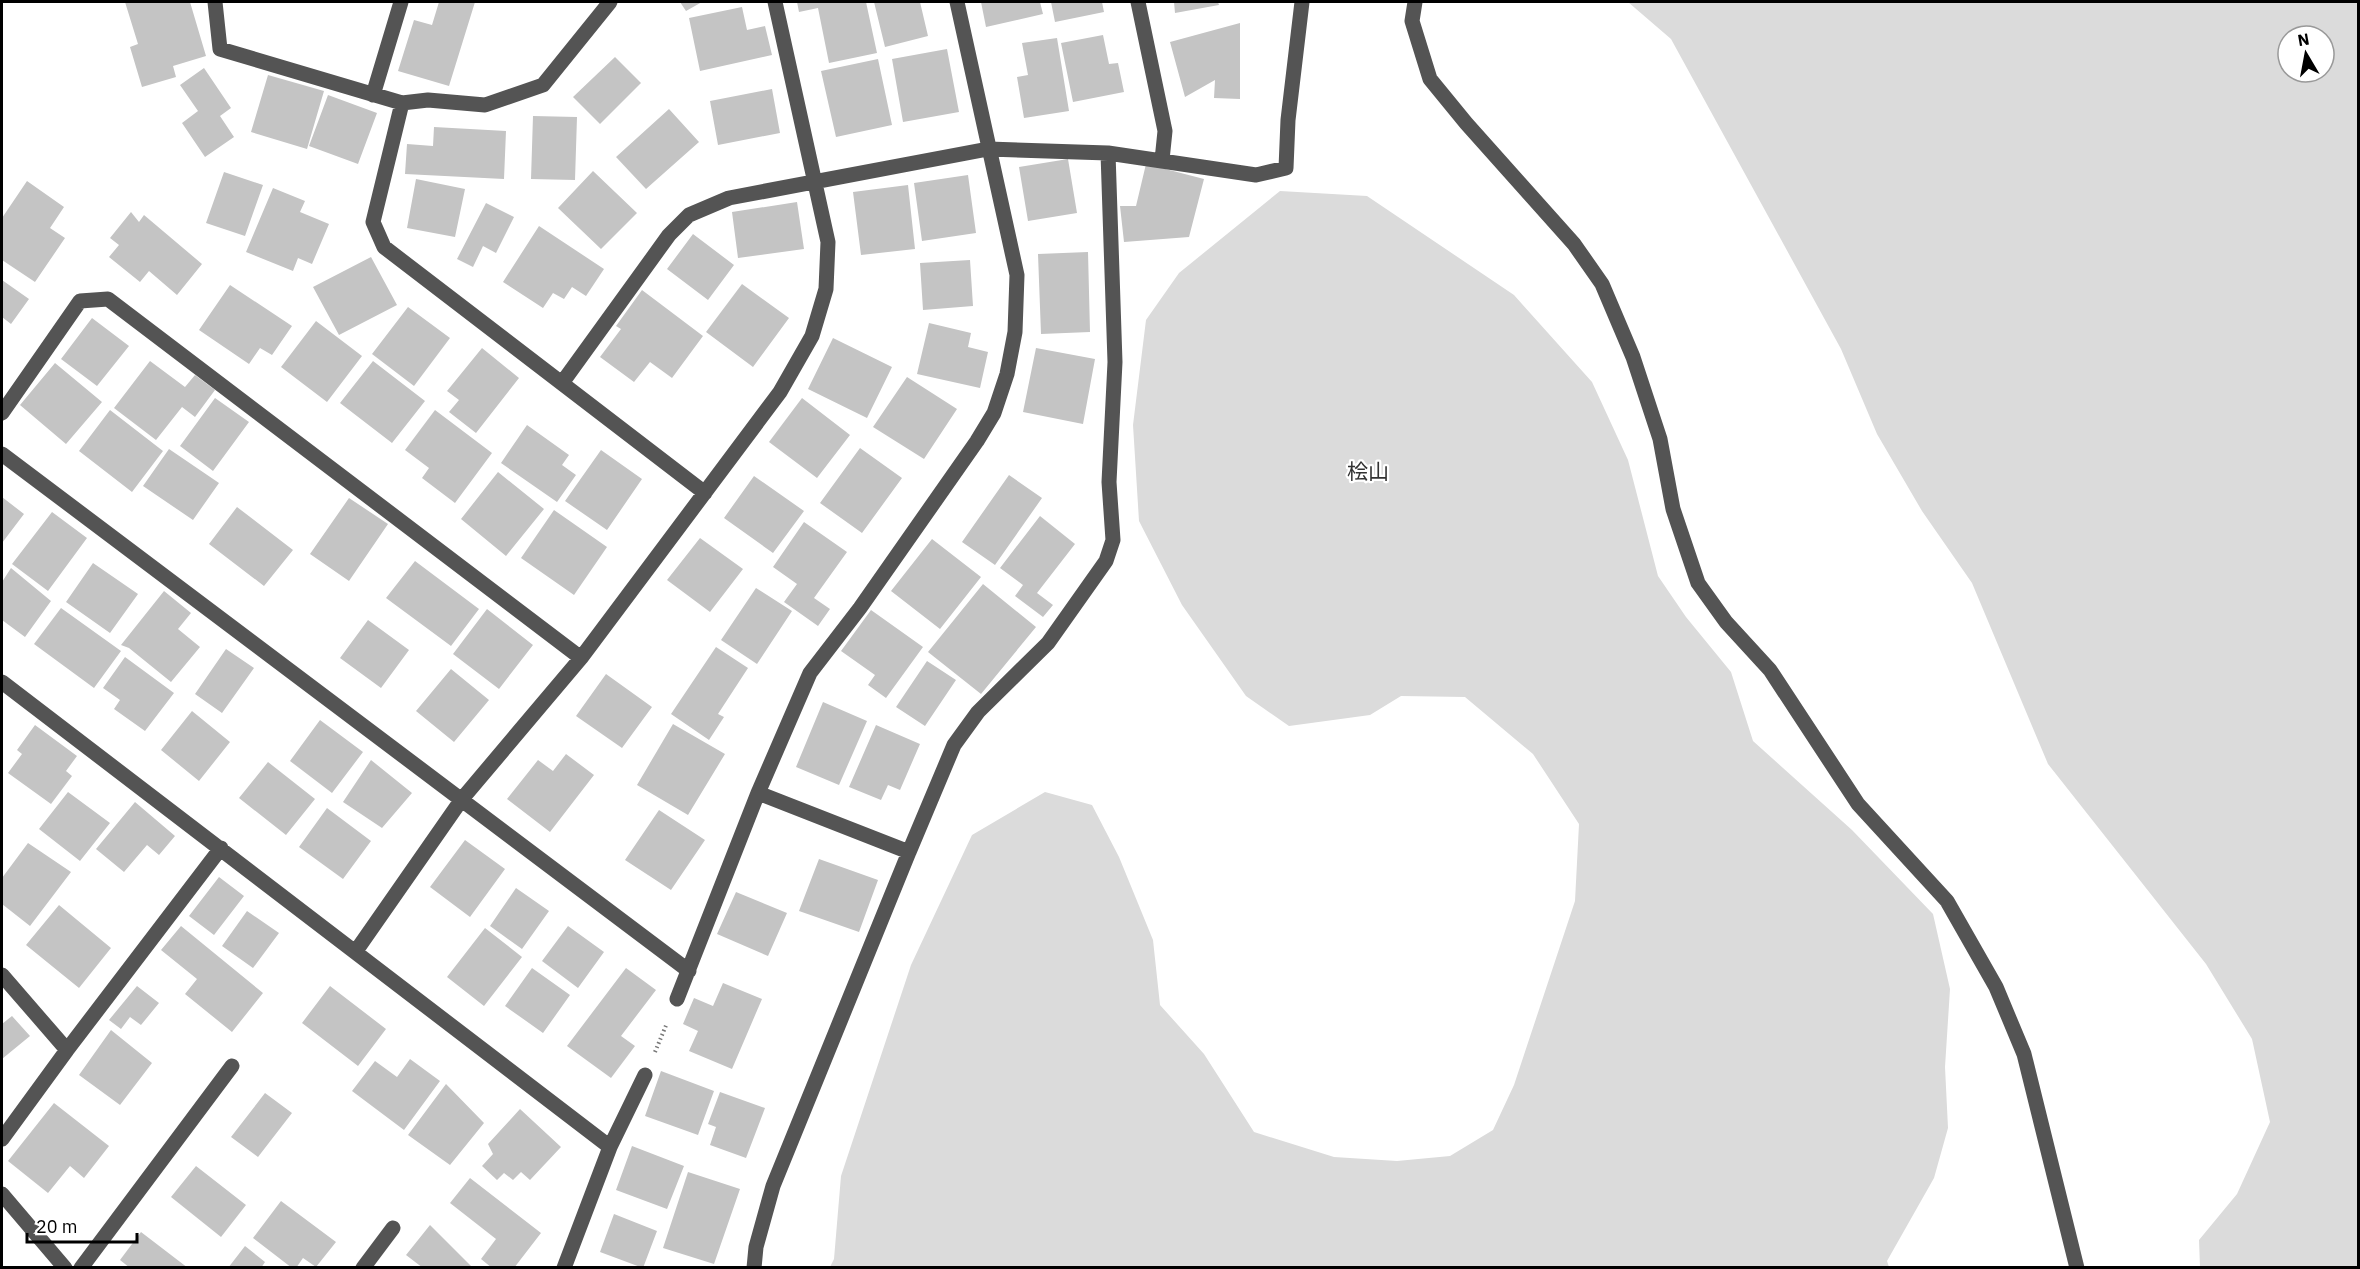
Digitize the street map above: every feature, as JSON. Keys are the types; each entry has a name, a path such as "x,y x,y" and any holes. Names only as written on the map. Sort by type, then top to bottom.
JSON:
{"street":[{"path":"215,2 220,49 402,104 428,100 484,105 543,85 610,2"},
{"path":"373,95 401,2"},
{"path":"356,951 462,799 581,658 780,392 812,336 826,289 828,242 817,181 775,2"},
{"path":"677,999 758,793 810,673 861,608 994,413 1007,374 1015,332 1017,275 957,2"},
{"path":"1138,2 1165,131 1162,160"},
{"path":"562,382 669,236 689,215 729,198 988,148 1108,153 1256,175 1286,168 1288,120 1302,2"},
{"path":"1415,2 1412,21 1430,79 1466,123 1574,244 1602,284 1633,357 1660,439 1673,509 1698,583 1726,622 1770,670 1858,804 1947,901 1996,987 2024,1054 2077,1268"},
{"path":"402,104 372,222 384,247 705,493"},
{"path":"754,1268 756,1246 773,1186 954,745 978,712 1048,643 1106,561 1113,540 1108,482 1115,362 1108,153"},
{"path":"2,413 80,301 108,299 581,658"},
{"path":"2,454 688,971"},
{"path":"2,682 610,1147"},
{"path":"758,793 909,852"},
{"path":"2,1139 221,848"},
{"path":"2,975 67,1050"},
{"path":"81,1268 232,1066"},
{"path":"564,1268 610,1147 645,1075"},
{"path":"2,1194 65,1268"},
{"path":"363,1268 393,1227"}],"path":[{"path":"645,1075 677,999"}],"green space":[{"path":"1628,2 2358,2 2358,1267 2200,1267 2199,1240 2237,1194 2270,1122 2252,1039 2206,964 2048,764 1972,583 1922,511 1877,434 1841,349 1671,39"},
{"name":"桧山","path":"1280,191 1367,196 1514,295 1592,382 1628,460 1658,576 1686,617 1731,672 1753,741 1852,830 1933,914 1950,989 1945,1067 1948,1128 1934,1178 1887,1261 1889,1267 830,1267 834,1259 841,1176 911,965 972,835 1045,792 1092,805 1119,857 1153,940 1160,1005 1204,1054 1254,1132 1334,1157 1397,1161 1450,1156 1493,1130 1514,1085 1575,901 1579,824 1533,754 1465,697 1401,696 1370,715 1289,726 1246,696 1182,605 1139,521 1133,425 1146,320 1179,273"}],"building":[{"path":"125,2 190,2 206,56 173,66 176,77 142,87 130,47 138,44"},
{"path":"439,2 475,2 449,86 398,71 414,20 432,25"},
{"path":"680,2 702,2 686,11"},
{"path":"797,2 866,2 877,53 829,63 818,8 799,12"},
{"path":"874,2 920,2 928,36 885,47"},
{"path":"981,2 1040,2 1043,14 986,27"},
{"path":"1051,2 1102,2 1104,12 1055,22"},
{"path":"1174,2 1218,2 1219,5 1175,13"},
{"path":"742,7 747,30 765,26 772,55 700,71 689,18"},
{"path":"1240,23 1240,99 1214,98 1215,80 1185,97 1170,42"},
{"path":"1103,35 1109,64 1118,63 1124,92 1073,102 1061,43"},
{"path":"1057,38 1069,111 1024,118 1017,77 1028,75 1022,43"},
{"path":"947,49 959,112 903,122 892,59"},
{"path":"615,57 641,83 600,124 573,97"},
{"path":"878,59 892,125 836,137 821,71"},
{"path":"204,68 231,108 220,116 234,137 205,157 182,123 198,111 180,85"},
{"path":"268,75 324,91 307,149 251,132"},
{"path":"772,89 780,133 718,145 710,101"},
{"path":"328,95 377,113 358,164 309,146"},
{"path":"669,109 699,142 646,189 616,157"},
{"path":"533,116 577,117 575,180 531,179"},
{"path":"434,127 506,131 504,179 405,174 407,144 433,146"},
{"path":"1068,159 1077,213 1028,221 1019,167"},
{"path":"1146,164 1204,179 1189,237 1124,242 1120,206 1136,206"},
{"path":"593,171 637,213 601,249 558,208"},
{"path":"224,172 263,185 245,236 206,223"},
{"path":"968,175 976,233 922,241 914,183"},
{"path":"416,179 465,189 455,237 407,228"},
{"path":"27,181 64,207 50,228 65,238 35,282 2,260 2,218"},
{"path":"908,185 915,249 861,255 853,192"},
{"path":"273,188 305,201 300,212 329,224 312,264 298,258 293,271 246,252"},
{"path":"797,202 804,249 738,258 732,212"},
{"path":"486,203 514,217 496,253 483,246 473,267 457,259"},
{"path":"131,212 139,222 144,215 202,264 177,295 149,271 140,282 109,257 119,245 110,238"},
{"path":"539,226 604,269 586,296 572,287 564,299 553,293 543,308 503,282"},
{"path":"693,234 734,265 708,300 667,269"},
{"path":"1088,252 1090,332 1041,334 1038,254"},
{"path":"371,257 397,305 339,335 313,287"},
{"path":"970,260 973,306 923,310 920,263"},
{"path":"2,280 29,299 11,324 2,317"},
{"path":"742,284 789,318 753,367 706,332"},
{"path":"230,285 292,326 272,355 260,348 249,364 199,330"},
{"path":"642,290 703,336 672,378 650,362 634,382 600,357 621,329 616,326"},
{"path":"408,307 450,338 414,386 372,354"},
{"path":"92,318 129,346 97,386 61,359"},
{"path":"316,321 362,356 327,402 281,367"},
{"path":"929,323 971,333 968,347 988,352 980,388 917,374"},
{"path":"833,338 892,367 867,418 808,389"},
{"path":"482,348 519,378 476,433 449,412 459,400 447,391"},
{"path":"1036,348 1095,359 1083,424 1023,412"},
{"path":"150,361 185,387 195,375 215,390 195,417 182,407 156,440 114,408"},
{"path":"373,361 425,401 392,443 340,403"},
{"path":"55,363 102,402 66,444 20,405"},
{"path":"907,377 957,409 924,459 873,427"},
{"path":"215,398 249,422 213,471 180,446"},
{"path":"802,398 850,435 817,478 769,442"},
{"path":"110,410 163,451 132,492 79,451"},
{"path":"435,410 492,453 455,503 422,478 429,468 405,450"},
{"path":"527,425 569,455 562,465 576,475 557,502 501,463"},
{"path":"860,448 902,478 862,533 820,503"},
{"path":"169,449 219,483 193,520 143,486"},
{"path":"601,450 642,479 607,530 565,501"},
{"path":"498,472 544,509 506,556 461,519"},
{"path":"1009,475 1042,498 995,565 962,542"},
{"path":"754,476 804,511 773,553 724,518"},
{"path":"2,497 24,514 2,543"},
{"path":"349,498 388,524 349,581 310,554"},
{"path":"237,507 293,550 264,586 209,544"},
{"path":"554,510 607,547 574,595 521,558"},
{"path":"52,512 87,538 48,591 12,564"},
{"path":"1040,516 1075,544 1037,593 1053,605 1043,617 1015,596 1023,585 1000,568"},
{"path":"804,522 847,552 814,598 830,609 818,626 784,602 797,584 773,567"},
{"path":"700,538 743,569 710,612 667,580"},
{"path":"932,539 981,577 940,629 891,591"},
{"path":"415,561 479,609 451,646 386,598"},
{"path":"93,563 138,594 110,633 66,602"},
{"path":"11,568 51,601 25,637 2,620 2,582"},
{"path":"983,584 1036,627 981,694 928,652"},
{"path":"756,588 792,611 757,664 721,640"},
{"path":"164,591 191,613 178,629 200,647 171,682 129,648 121,645"},
{"path":"61,608 121,651 94,688 34,644"},
{"path":"487,609 533,645 499,689 453,654"},
{"path":"871,610 923,647 886,698 868,685 875,675 841,651"},
{"path":"368,620 409,650 381,688 340,658"},
{"path":"716,647 748,668 718,714 724,717 709,740 671,714"},
{"path":"226,649 254,668 222,713 195,694"},
{"path":"125,657 174,693 145,731 114,709 120,700 103,688"},
{"path":"927,661 956,680 925,726 896,707"},
{"path":"451,669 489,700 454,742 416,711"},
{"path":"606,674 652,707 622,748 576,716"},
{"path":"823,702 867,721 839,785 796,767"},
{"path":"192,711 230,742 199,781 161,750"},
{"path":"320,720 363,752 332,793 290,761"},
{"path":"673,724 725,754 688,815 637,785"},
{"path":"35,725 77,756 66,771 72,776 51,804 8,773 22,754 17,750"},
{"path":"876,725 920,744 900,790 888,785 881,800 849,787"},
{"path":"566,754 594,775 550,832 507,799 538,760 553,771"},
{"path":"371,760 412,793 382,828 343,802"},
{"path":"268,762 315,799 286,835 239,798"},
{"path":"68,792 110,823 80,861 39,829"},
{"path":"135,802 175,836 159,855 147,845 124,872 96,849"},
{"path":"327,808 371,841 343,879 299,847"},
{"path":"659,810 705,840 671,890 625,860"},
{"path":"465,840 505,869 470,917 430,887"},
{"path":"28,843 71,872 30,926 2,904 2,878"},
{"path":"819,859 878,880 859,932 799,911"},
{"path":"219,877 244,896 214,935 189,916"},
{"path":"516,888 549,911 522,949 490,926"},
{"path":"736,892 787,913 768,956 717,934"},
{"path":"59,905 111,948 79,988 26,945"},
{"path":"247,911 279,933 253,968 222,946"},
{"path":"181,926 263,993 232,1032 185,994 197,979 161,950"},
{"path":"568,926 604,952 578,988 542,961"},
{"path":"485,928 522,957 484,1006 447,977"},
{"path":"532,968 570,995 543,1033 505,1006"},
{"path":"626,968 656,990 621,1036 635,1046 611,1078 567,1046"},
{"path":"723,983 762,999 732,1069 689,1051 698,1031 683,1024 694,998 713,1006"},
{"path":"137,986 159,1003 141,1025 130,1017 121,1029 109,1020"},
{"path":"330,986 386,1029 358,1066 302,1023"},
{"path":"12,1016 30,1036 2,1059 2,1024"},
{"path":"111,1030 152,1063 120,1105 79,1075"},
{"path":"410,1059 440,1081 404,1130 352,1091 375,1061 397,1077"},
{"path":"661,1071 714,1091 698,1135 645,1116"},
{"path":"446,1084 484,1123 450,1165 408,1135"},
{"path":"720,1092 765,1108 746,1158 710,1145 716,1127 708,1124"},
{"path":"265,1093 292,1113 258,1157 231,1137"},
{"path":"54,1103 109,1146 84,1178 70,1166 48,1193 8,1161"},
{"path":"520,1109 561,1147 530,1180 521,1172 513,1180 504,1173 497,1180 482,1166 493,1154 488,1144"},
{"path":"632,1146 684,1166 667,1209 616,1190"},
{"path":"196,1166 246,1205 221,1237 171,1197"},
{"path":"688,1172 740,1189 714,1264 663,1248"},
{"path":"470,1178 541,1233 514,1268 492,1268 481,1259 496,1239 450,1203"},
{"path":"281,1201 336,1242 316,1267 303,1258 296,1268 292,1268 253,1238"},
{"path":"614,1214 657,1231 643,1268 600,1252"},
{"path":"430,1225 473,1268 423,1268 406,1255"},
{"path":"141,1232 188,1268 130,1268 120,1260"},
{"path":"245,1246 265,1262 261,1268 228,1268"}]}
